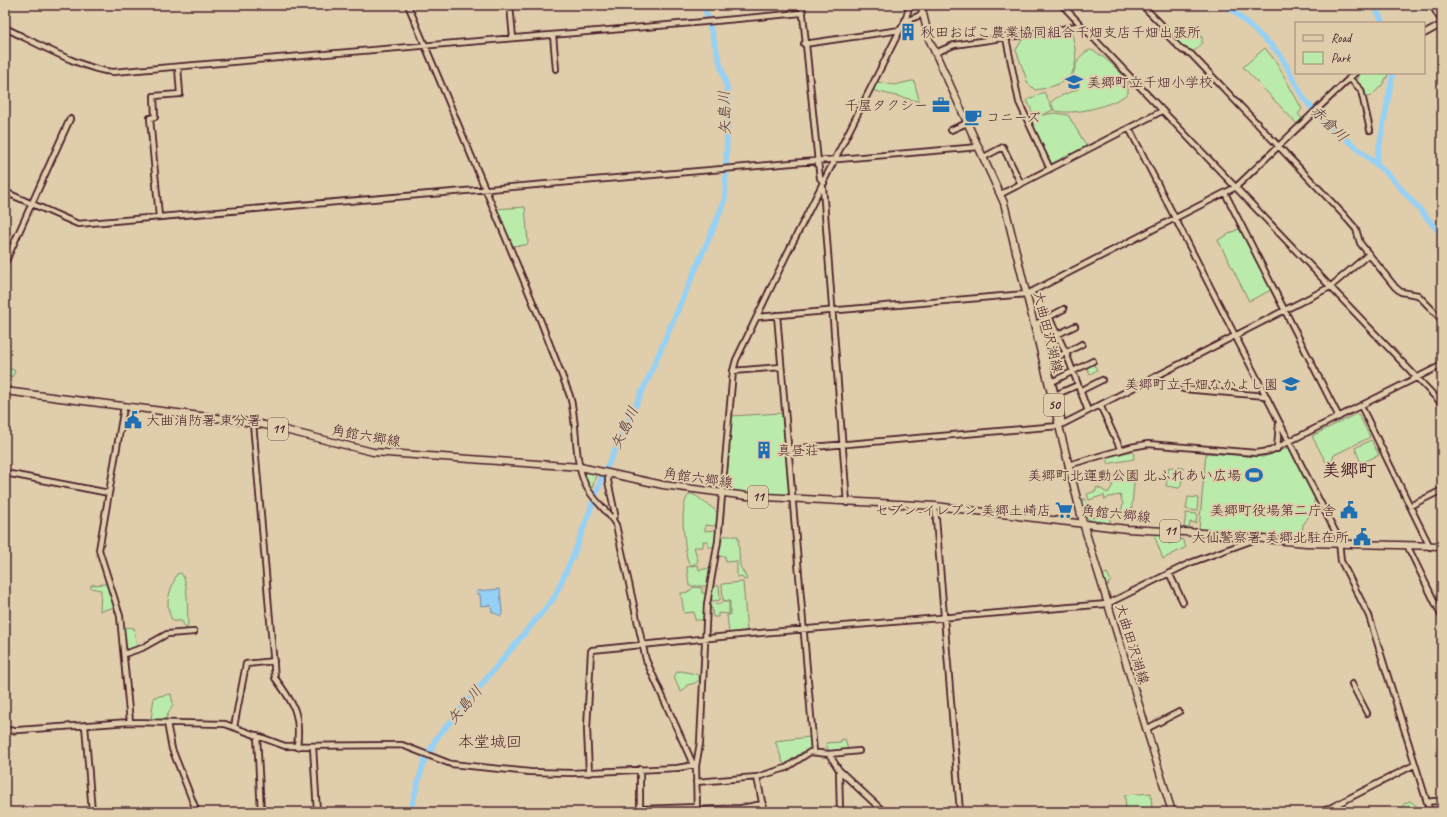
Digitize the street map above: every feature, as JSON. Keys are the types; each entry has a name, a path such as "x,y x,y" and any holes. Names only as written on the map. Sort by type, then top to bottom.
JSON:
{"main road":[{"name":"大曲田沢湖線","path":"921,5 928,39 1001,194 1036,324 1061,425 1068,465 1083,523 1170,812"},
{"name":"角館六郷線","path":"5,391 253,423 373,452 580,468 663,485 723,494 793,500 935,506 1127,529 1340,545 1408,547 1442,546"}],"street":[{"path":"408,5 486,190 570,396 575,420 580,468 592,496 613,518 620,537 646,660 695,765"},
{"path":"510,5 512,38"},
{"path":"802,5 801,12 804,44 820,178 823,184 847,503"},
{"path":"903,26 909,8 915,5"},
{"path":"1062,5 1442,404"},
{"path":"1142,5 1161,24 1167,35 1182,50 1191,54 1356,229 1360,243 1395,287 1401,292 1418,295 1442,320"},
{"path":"1425,33 1442,23 1432,5"},
{"path":"5,28 82,64 106,72 711,22 801,12"},
{"path":"697,810 695,765 700,743 707,604 723,494 733,371 736,360 900,30 906,21 923,14"},
{"path":"935,53 954,45 1058,30 1081,25"},
{"path":"804,44 900,30"},
{"path":"553,35 556,69"},
{"path":"1006,38 1018,102 1050,168"},
{"path":"158,218 150,118 155,117 154,96 180,94 178,67"},
{"path":"757,317 1027,294 1236,187 1354,74"},
{"path":"1349,78 1361,90 1370,130"},
{"path":"1001,194 1162,111"},
{"path":"5,263 70,120"},
{"path":"951,130 967,123"},
{"path":"1129,128 1336,533 1340,545 1341,561 1369,616 1414,765 1430,812"},
{"path":"984,157 1003,147 1021,184"},
{"path":"5,192 78,224 979,148"},
{"path":"1225,193 1339,417"},
{"path":"789,449 1061,425 1330,287 1369,254"},
{"path":"1061,425 1052,382 1036,324 1064,309"},
{"path":"777,315 814,752"},
{"path":"1049,317 1066,353 1088,411"},
{"path":"1042,342 1074,326"},
{"path":"1047,363 1082,344"},
{"path":"1052,382 1094,361"},
{"path":"1068,465 1148,444 1256,453 1278,449 1442,365"},
{"path":"733,371 781,366"},
{"path":"1080,391 1102,380"},
{"path":"1055,395 1078,385"},
{"path":"1183,389 1266,396"},
{"path":"1100,405 1122,450"},
{"path":"1361,406 1430,547"},
{"path":"124,407 100,550 101,559 120,616 130,722"},
{"path":"1278,449 1280,422"},
{"path":"253,423 275,678 287,693 299,723 297,747"},
{"path":"606,473 615,514 613,518"},
{"path":"5,474 109,493"},
{"path":"1410,506 1442,490"},
{"path":"935,506 960,812"},
{"path":"589,773 587,729 590,651 642,643 1107,604 1190,563 1258,538"},
{"path":"1408,547 1442,617"},
{"path":"1169,573 1183,602"},
{"path":"124,654 142,648 167,634 194,632"},
{"path":"234,727 246,664 274,661"},
{"path":"1352,684 1366,713"},
{"path":"1146,729 1179,712"},
{"path":"5,731 130,722 225,724 257,735 277,744 297,747 402,745 451,764 530,772 589,773 677,768 695,765"},
{"path":"167,723 172,749 197,812"},
{"path":"85,725 92,812"},
{"path":"257,735 261,812"},
{"path":"313,747 317,812"},
{"path":"696,782 757,777 786,768 805,754 814,752 829,754 859,751"},
{"path":"829,754 839,770 884,812"},
{"path":"1322,812 1414,765"},
{"path":"640,769 640,810 741,808 762,804"},
{"path":"839,770 840,812"},
{"path":"757,777 764,812"},
{"path":"1427,802 1434,800 1442,802"}],"green space":[{"path":"1071,31 1076,55 1075,65 1072,72 1067,79 1059,84 1035,90 1028,83 1016,50 1024,37"},
{"path":"1176,31 1197,32 1197,36 1202,37 1202,44 1192,53 1183,49 1169,36"},
{"path":"1265,48 1276,62 1302,109 1298,114 1303,120 1298,125 1243,67"},
{"path":"1090,50 1105,58 1122,74 1128,83 1128,93 1114,102 1092,109 1071,112 1054,110 1051,102 1056,98 1078,89 1079,85 1073,75 1074,71 1083,54"},
{"path":"1360,74 1388,74 1382,85 1370,97 1365,95 1358,85"},
{"path":"914,81 918,101 875,91 873,89 877,82 894,85"},
{"path":"1044,92 1053,110 1042,115 1055,113 1068,115 1087,147 1052,164 1030,121 1035,118 1027,100"},
{"path":"525,207 528,243 526,245 510,246 496,209"},
{"path":"1242,227 1273,289 1249,301 1218,240"},
{"path":"1093,363 1097,370 1090,374 1086,366"},
{"path":"5,366 15,371 12,377 5,373"},
{"path":"782,413 790,494 786,498 726,493 731,416"},
{"path":"1356,414 1359,415 1370,437 1334,455 1332,462 1327,464 1312,436"},
{"path":"1371,440 1379,455 1361,463 1355,448"},
{"name":"美郷町北運動公園 北ふれあい広場","path":"1290,447 1315,494 1313,510 1303,525 1301,540 1199,530 1206,453 1263,457"},
{"path":"1133,451 1134,459 1111,463 1109,465 1107,457"},
{"path":"1169,467 1183,468 1181,486 1179,488 1166,486"},
{"path":"585,471 596,474 591,492 583,472"},
{"path":"1135,471 1131,517 1120,516 1123,504 1120,495 1109,497 1105,500 1104,495 1089,500 1087,494 1096,491 1097,487 1108,493 1113,485 1108,482 1111,476"},
{"path":"1079,491 1081,499 1085,499 1093,518 1105,513 1105,516 1110,517 1110,524 1094,521 1085,516 1077,492"},
{"path":"690,494 713,508 718,515 718,518 714,526 705,525 705,531 716,530 715,547 708,547 708,541 703,541 703,547 694,547 698,561 695,564 690,565 687,558 683,515 686,499"},
{"path":"1188,497 1198,498 1197,511 1186,509"},
{"path":"1186,513 1197,514 1196,523 1190,522 1189,529 1184,528"},
{"path":"1153,532 1168,532 1169,544 1182,539 1186,547 1163,559"},
{"path":"720,536 738,536 740,566 747,579 744,580 742,576 737,577 737,561 726,562 725,556 717,557"},
{"path":"698,565 699,570 711,568 709,586 689,586 687,567"},
{"path":"181,573 184,577 187,598 188,625 186,629 182,621 173,621 168,609 172,586 177,574"},
{"path":"1107,573 1111,581 1108,583 1109,585 1104,586 1101,576"},
{"path":"743,582 747,632 729,633 727,615 730,615 730,601 723,600 722,584"},
{"path":"106,584 115,607 100,611 101,590 91,588 91,585"},
{"path":"719,586 720,600 713,601 711,598 711,588"},
{"path":"694,587 702,588 702,593 708,594 704,620 695,620 694,612 684,613 681,593 688,592"},
{"path":"722,602 729,602 729,614 718,613 718,617 713,617 712,608 709,608 709,603 721,604"},
{"path":"123,627 134,628 137,649 127,651 125,649"},
{"path":"681,671 696,674 700,679 695,683 687,685 682,692 680,691 674,677 677,672"},
{"path":"171,694 173,704 165,720 151,720 154,697"},
{"path":"810,737 811,749 802,752 784,765 775,741"},
{"path":"845,739 848,750 829,752 826,743 841,742 841,740"},
{"path":"1151,793 1152,812 1126,812 1125,795"},
{"path":"1410,801 1424,812 1402,812 1404,804"}],"water":[{"path":"500,589 501,616 492,612 491,605 481,606 480,594 477,594 477,591"}],"waterway":[{"name":"矢島川","path":"410,812 426,754 431,750 435,740 554,598 575,551 603,475 647,381 719,215 725,198 728,98 727,88 704,5"},
{"name":"赤倉川","path":"1227,5 1281,56 1304,99 1324,122 1390,176 1442,235"},
{"path":"1374,5 1382,22"},
{"path":"1376,164 1393,74"}],"place":[{"name":"秋田おばこ農業協同組合千畑支店千畑出張所","path":"908,32"},
{"name":"美郷町立千畑小学校","path":"1074,82"},
{"name":"千屋タクシー","path":"941,105"},
{"name":"コニーズ","path":"973,117"},
{"name":"美郷町立千畑なかよし園","path":"1291,384"},
{"name":"大曲消防署 東分署","path":"133,420"},
{"name":"真昼荘","path":"764,450"},
{"name":"美郷町北運動公園 北ふれあい広場","path":"1254,475"},
{"name":"セブン-イレブン 美郷土崎店","path":"1064,510"},
{"name":"美郷町役場第二庁舎","path":"1349,510"},
{"name":"大仙警察署 美郷北駐在所","path":"1362,537"}],"district":[{"name":"美郷町","path":"1349,470"},
{"name":"本堂城回","path":"490,742"}]}
